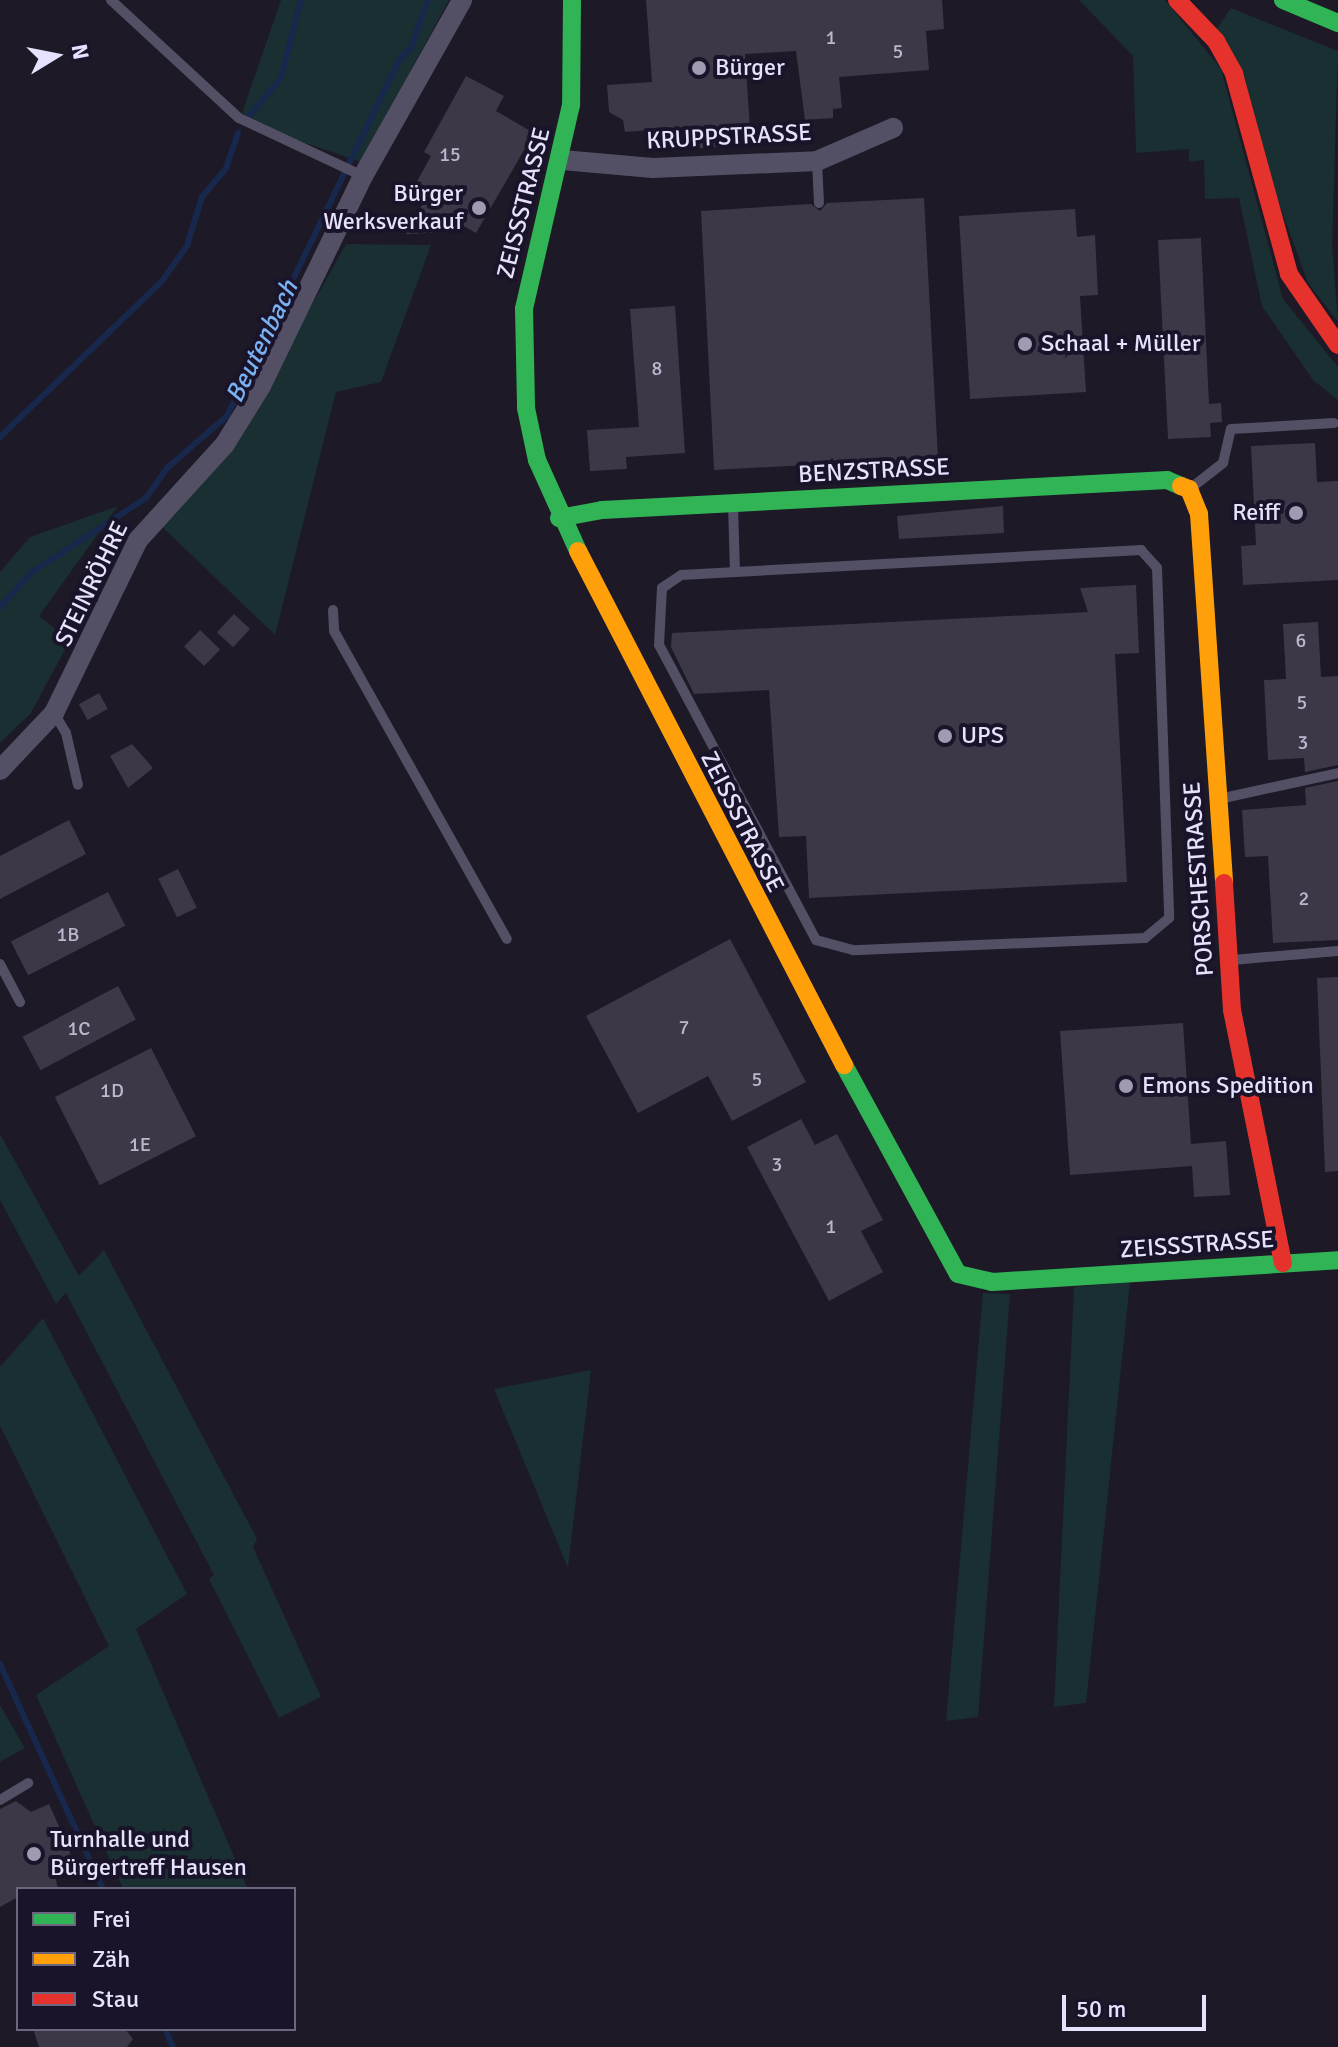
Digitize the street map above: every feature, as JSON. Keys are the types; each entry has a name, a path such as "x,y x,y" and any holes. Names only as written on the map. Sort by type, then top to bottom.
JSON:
{"main road":[{"name":"ZEISSSTRASSE","path":"572,0 571,93 562,160 531,260 523,357 537,460 559,518 948,1261 958,1274 992,1282 1338,1260"},
{"path":"1177,0 1216,41 1234,74 1289,274 1338,345"},
{"path":"1283,0 1338,23"},
{"name":"BENZSTRASSE","path":"559,518 733,503 1167,480 1189,489"},
{"name":"PORSCHESTRASSE","path":"1189,489 1199,514 1232,1010 1283,1263"}],"street":[{"name":"STEINRÖHRE","path":"0,770 54,713 138,540 225,444 261,386 358,174 462,0"},
{"name":"KRUPPSTRASSE","path":"562,160 653,168 817,161 893,128"}],"lane":[{"path":"111,0 232,113 358,174"},
{"path":"817,161 819,203"},
{"path":"1189,489 1223,463 1231,429 1334,423"},
{"path":"733,503 735,572"},
{"path":"1141,550 1157,568 1169,918 1145,938 853,950 816,940 656,632 662,588 673,579 735,572 1141,550"},
{"path":"333,610 334,631 507,939"},
{"path":"54,713 66,733 78,785"},
{"path":"1217,800 1338,773"},
{"path":"1228,960 1338,951"},
{"path":"0,964 20,1002"},
{"path":"0,1800 28,1783"}],"green space":[{"path":"281,0 449,0 361,162 264,129 242,113"},
{"path":"1079,0 1165,0 1221,69 1283,299 1338,367 1338,400 1313,380 1262,306 1239,198 1205,199 1204,160 1189,162 1189,149 1136,153 1133,56"},
{"path":"1231,8 1338,51 1332,245 1338,322 1308,283 1216,30"},
{"path":"346,244 431,245 381,382 336,392 275,635 153,518 265,389"},
{"path":"118,506 39,616 70,640 31,713 0,743 0,572 30,537"},
{"path":"0,1134 79,1276 104,1250 257,1539 253,1547 321,1697 279,1718 209,1579 214,1575 66,1293 56,1304 0,1200"},
{"path":"1130,1282 1086,1703 1054,1707 1074,1287"},
{"path":"983,1293 1010,1294 978,1717 946,1721"},
{"path":"43,1318 187,1594 136,1629 247,1887 122,1887 36,1695 109,1646 0,1426 0,1367"},
{"path":"591,1370 568,1568 494,1389"},
{"path":"0,1705 25,1748 0,1762"}],"building":[{"path":"646,0 942,0 944,29 926,31 929,70 839,77 842,108 833,109 833,118 805,120 796,51 745,54 751,144 690,149 688,127 625,132 623,120 609,112 607,85 652,82"},
{"path":"466,76 504,96 496,111 534,133 476,233 457,222 451,232 406,234 424,202 410,194 431,156 424,152"},
{"path":"924,198 938,458 714,470 701,211 811,204 820,211 827,203"},
{"name":"Schaal + Müller","path":"1075,209 1077,237 1095,235 1098,295 1080,296 1086,392 970,399 959,216"},
{"path":"1201,238 1209,404 1221,403 1222,422 1210,423 1211,437 1168,439 1158,240"},
{"path":"675,306 685,453 626,457 627,469 590,471 587,430 639,427 630,309"},
{"name":"Reiff","path":"1315,443 1317,482 1338,481 1338,580 1243,585 1241,546 1256,545 1251,446"},
{"path":"1003,506 1004,533 899,539 897,516"},
{"name":"UPS","path":"1136,585 1139,653 1115,654 1127,882 809,898 806,836 779,837 769,690 694,694 671,647 672,633 1088,612 1080,588"},
{"path":"234,614 250,629 233,647 217,632"},
{"path":"1318,622 1321,677 1338,676 1338,765 1305,772 1304,758 1268,760 1264,680 1286,679 1283,624"},
{"path":"200,630 220,649 204,666 184,647"},
{"path":"99,693 108,709 88,720 79,704"},
{"path":"132,744 153,768 128,788 110,756"},
{"path":"1338,781 1338,940 1273,943 1268,856 1245,857 1242,810 1306,805 1305,788"},
{"path":"69,820 86,854 0,899 0,856"},
{"path":"178,869 197,908 177,917 158,879"},
{"path":"108,892 125,926 28,975 11,941"},
{"path":"730,939 806,1082 732,1121 708,1076 638,1113 586,1016"},
{"path":"1338,977 1338,1171 1325,1172 1317,978"},
{"path":"118,986 136,1020 40,1070 23,1037"},
{"name":"Emons Spedition","path":"1183,1023 1191,1144 1226,1141 1230,1195 1194,1197 1192,1166 1070,1175 1060,1031"},
{"path":"151,1048 196,1136 100,1185 55,1097"},
{"path":"801,1119 815,1145 837,1134 883,1220 861,1231 883,1272 829,1301 747,1147"},
{"name":"Turnhalle und Bürgertreff Hausen","path":"16,1801 31,1812 49,1804 70,1851 69,1868 55,1876 58,1887 16,1887 16,1898 0,1907 0,1809"},
{"path":"34,2031 127,2031 133,2039 127,2047 39,2047"}],"waterway":[{"path":"250,115 281,78 301,0"},
{"name":"Beutenbach","path":"0,607 32,572 146,498 167,468 227,416 399,60 411,48 428,0"},
{"path":"0,437 162,281 187,246 202,197 226,168 238,133"},
{"path":"0,1664 102,1887"},
{"path":"166,2031 173,2047"}],"traffic: fast":[{"path":"572,0 571,105 524,309 526,408 537,460 578,551"},
{"path":"1283,0 1338,23"},
{"path":"559,518 602,510 1167,480 1181,486"},
{"path":"844,1065 958,1274 992,1282 1338,1260"}],"traffic: slow":[{"path":"1181,486 1189,489 1199,514 1224,883"},
{"path":"578,551 844,1065"}],"traffic: jam":[{"path":"1177,0 1216,41 1234,74 1289,274 1338,345"},
{"path":"1224,883 1232,1010 1283,1263"}],"place":[{"name":"Bürger","path":"699,68"},
{"name":"Bürger Werksverkauf","path":"479,208"},
{"name":"Schaal + Müller","path":"1025,344"},
{"name":"Reiff","path":"1296,513"},
{"name":"UPS","path":"945,736"},
{"name":"Emons Spedition","path":"1126,1086"},
{"name":"Turnhalle und Bürgertreff Hausen","path":"34,1854"}]}
